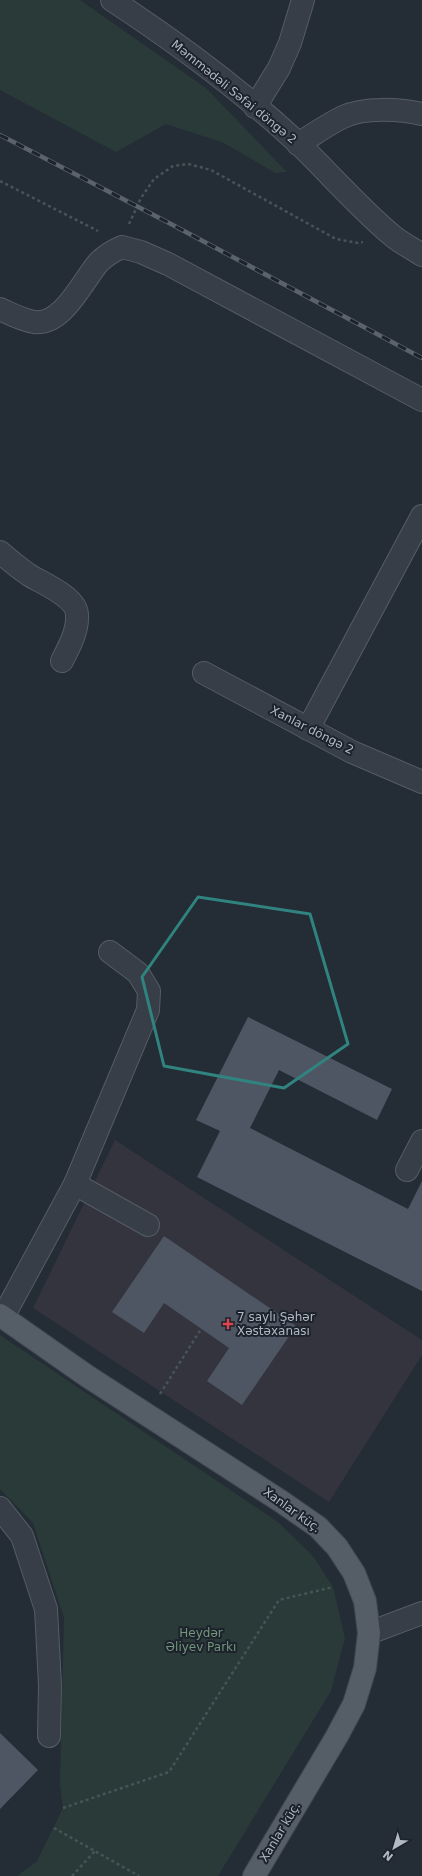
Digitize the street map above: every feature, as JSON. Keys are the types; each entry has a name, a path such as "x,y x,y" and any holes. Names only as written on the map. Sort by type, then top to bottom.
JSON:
{"main road":[{"name":"Xanlar küç.","path":"2,1316 87,1376 282,1502 318,1527 337,1547 354,1573 365,1601 369,1633 365,1668 354,1704 337,1736 254,1876"}],"street":[{"name":"Məmmədəli Səfai döngə 2","path":"112,0 173,42 256,106 395,237 422,255"},
{"path":"256,106 279,68 290,43 303,0"},
{"path":"298,144 344,117 363,110 413,112 422,114"},
{"path":"0,309 36,322 52,318 64,308 99,263 109,253 122,247 141,252 168,264 422,400"},
{"path":"308,729 422,516"},
{"path":"0,552 29,575 50,586 69,600 78,613 77,628 62,661"},
{"name":"Xanlar döngə 2","path":"204,673 352,752 422,782"},
{"path":"2,1316 75,1184 148,1010 149,991 138,973 110,952"},
{"path":"407,1170 422,1141"},
{"path":"75,1184 148,1225"},
{"path":"0,1508 22,1536 46,1609 50,1685 49,1736"},
{"path":"369,1633 422,1613"}],"path":[{"path":"0,181 99,232 122,247 128,226 141,198 154,179 173,166 188,164 211,170 336,239 358,243 395,237"},
{"path":"147,1415 201,1329"},
{"path":"63,1808 169,1772 279,1600 333,1587"},
{"path":"54,1828 139,1876"},
{"path":"72,1876 95,1851"}],"highlighted area":[{"path":"198,897 310,914 348,1044 284,1088 164,1066 142,977"}],"shaded area":[{"name":"7 saylı Şəhər Xəstəxanası","path":"115,1140 422,1340 422,1355 329,1502 33,1308"}],"green space":[{"path":"0,0 80,0 206,88 287,172 275,173 224,143 166,124 116,152 0,90"},
{"name":"Heydər Əliyev Parkı","path":"0,1335 278,1522 313,1556 333,1587 345,1638 331,1691 218,1876 17,1876 37,1861 63,1808 60,1785 64,1618 33,1523 0,1489"}],"building":[{"path":"248,1017 392,1089 377,1120 279,1070 250,1128 408,1209 422,1181 422,1291 197,1177 220,1131 196,1120"},
{"path":"164,1236 296,1326 242,1405 207,1381 229,1348 164,1303 144,1333 112,1312"},
{"path":"0,1733 38,1770 0,1809"}],"railway":[{"path":"0,135 422,358"}],"place":[{"name":"7 saylı Şəhər Xəstəxanası","path":"228,1324"}]}
